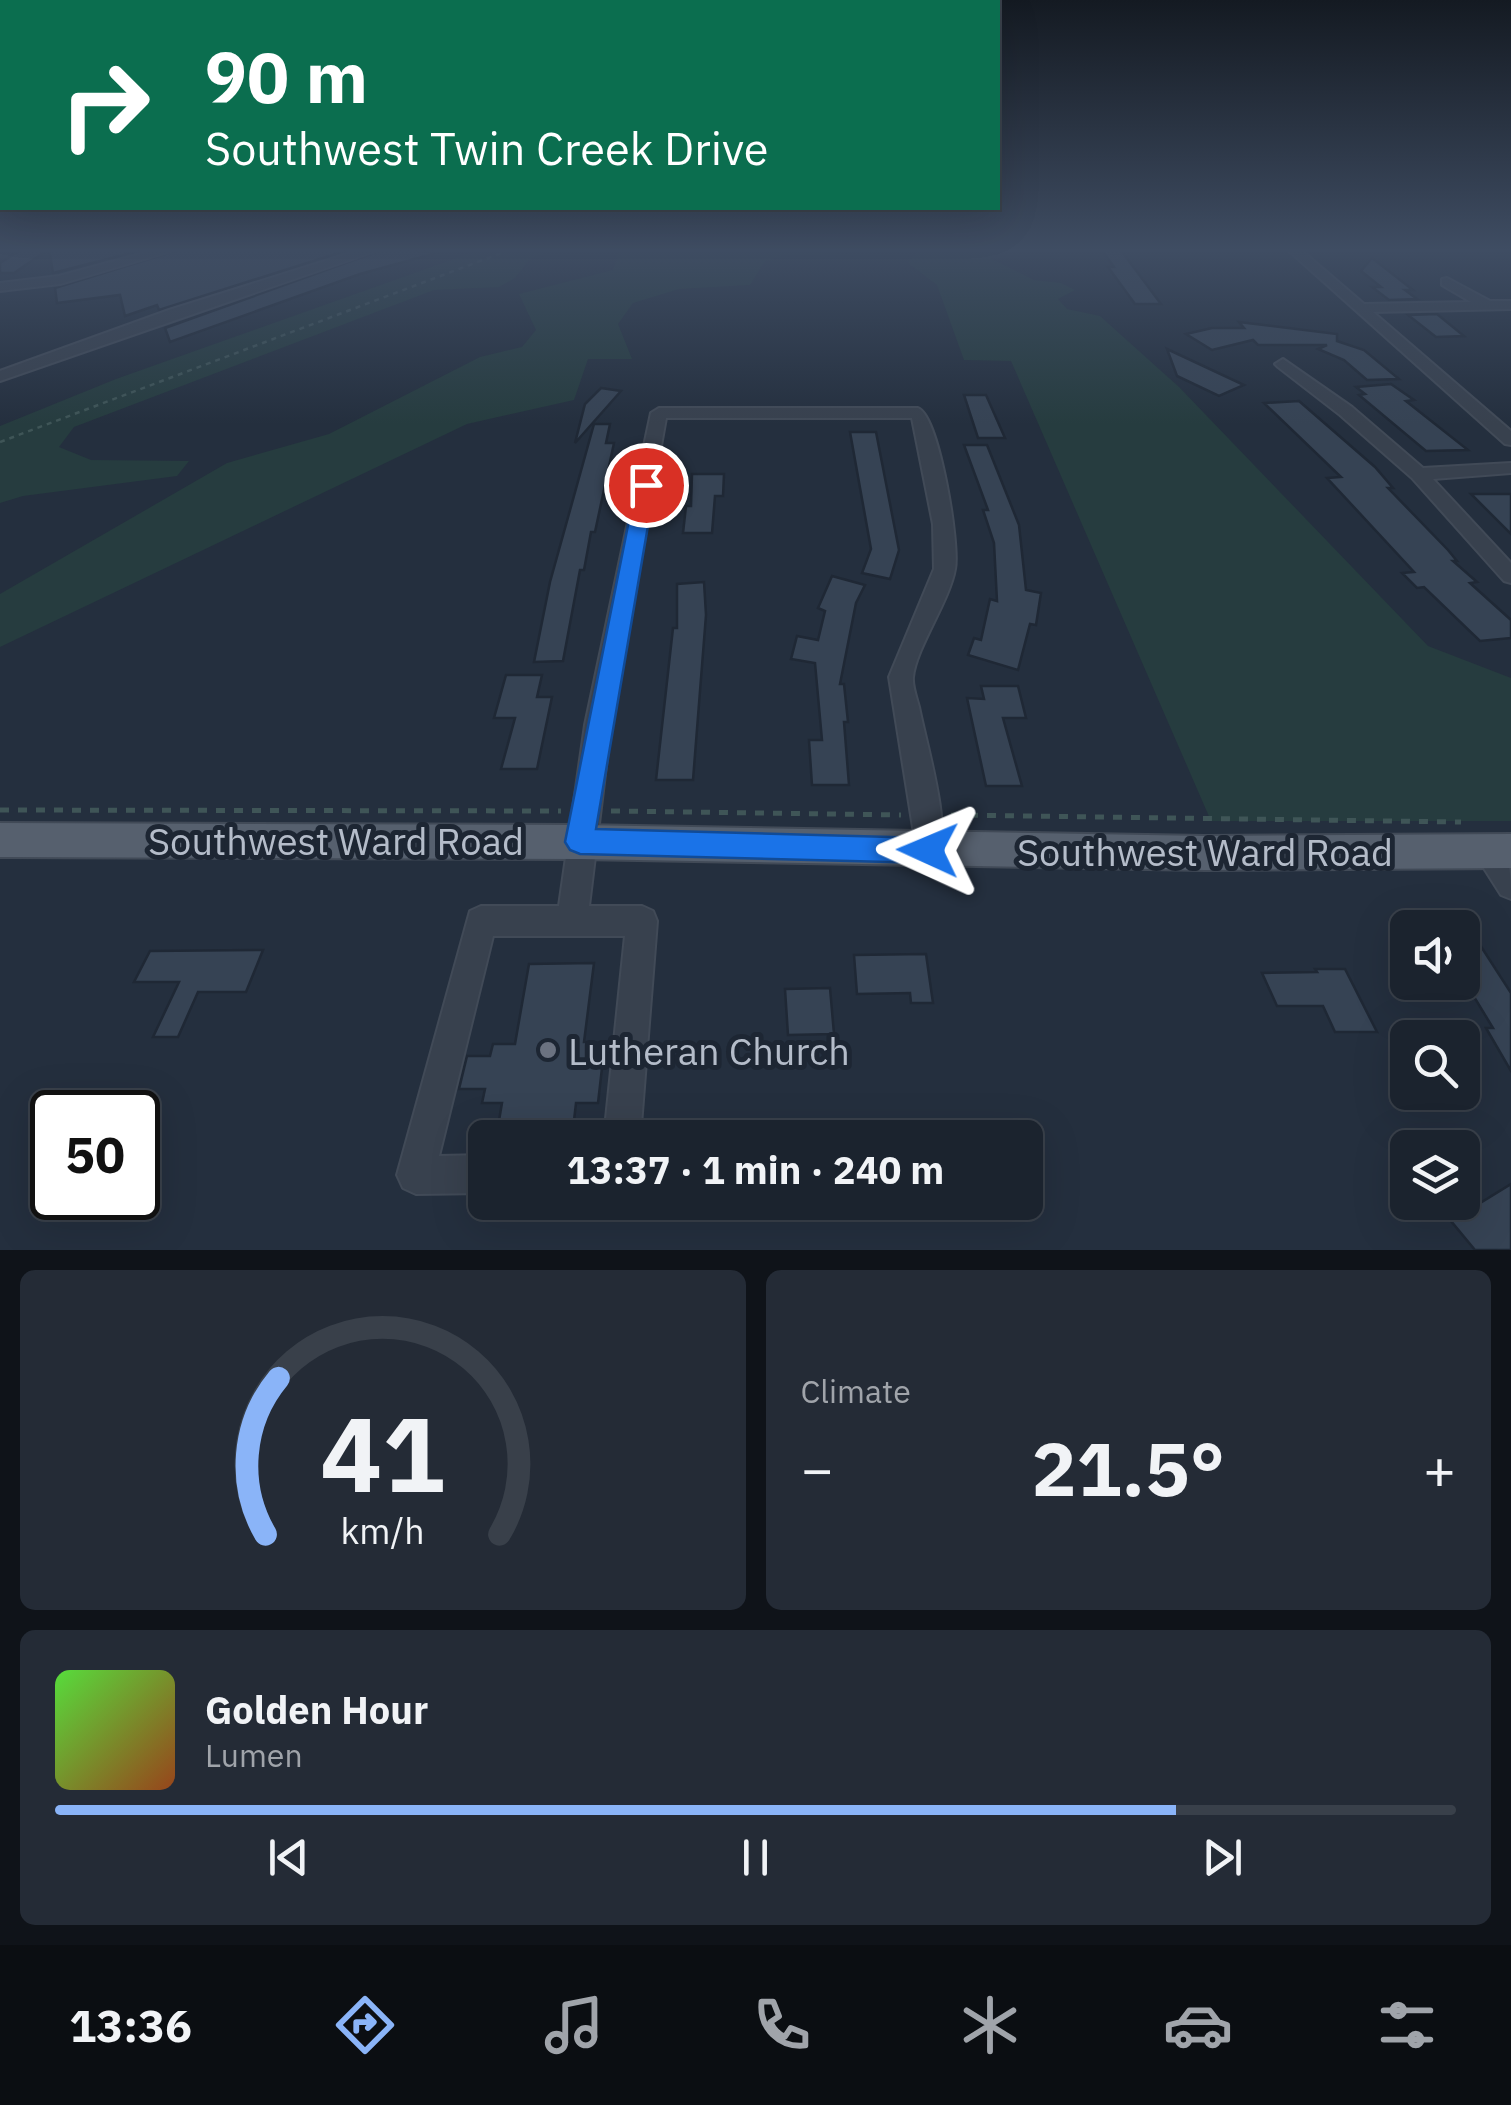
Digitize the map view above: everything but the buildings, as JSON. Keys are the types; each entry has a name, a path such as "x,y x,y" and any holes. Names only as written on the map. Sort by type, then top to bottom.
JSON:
{"main road":[{"name":"Southwest Ward Road","path":"0,840 582,826 1490,841"}],"street":[{"path":"0,376 189,307"},
{"path":"1362,308 1495,307"},
{"path":"1362,308 1511,440"},
{"path":"1283,364 1346,411 1418,474 1511,576"},
{"path":"572,919 582,826 659,413 918,413 942,524 946,569 901,677 927,833"},
{"path":"1418,474 1511,468"},
{"path":"1490,841 1511,885"},
{"path":"468,1174 416,1175 480,921 642,921 624,1120"}],"path":[{"path":"0,442 357,307"},
{"path":"0,810 582,826 1490,841"}],"green space":[{"path":"318,307 388,307 74,427 59,447 91,460 189,461 177,476 23,496 0,503 0,426 116,379"},
{"path":"525,307 630,307 618,324 632,359 588,359 574,400 467,424 0,647 0,594 227,463 329,434 480,357 522,347 536,330"},
{"path":"945,307 1066,307 1100,316 1179,387 1428,646 1511,678 1511,821 1211,821 1011,361 964,360"}],"place":[{"name":"Lutheran Church","path":"548,1050"}],"route":[{"path":"646,485 598,726 580,842 928,850"}]}
